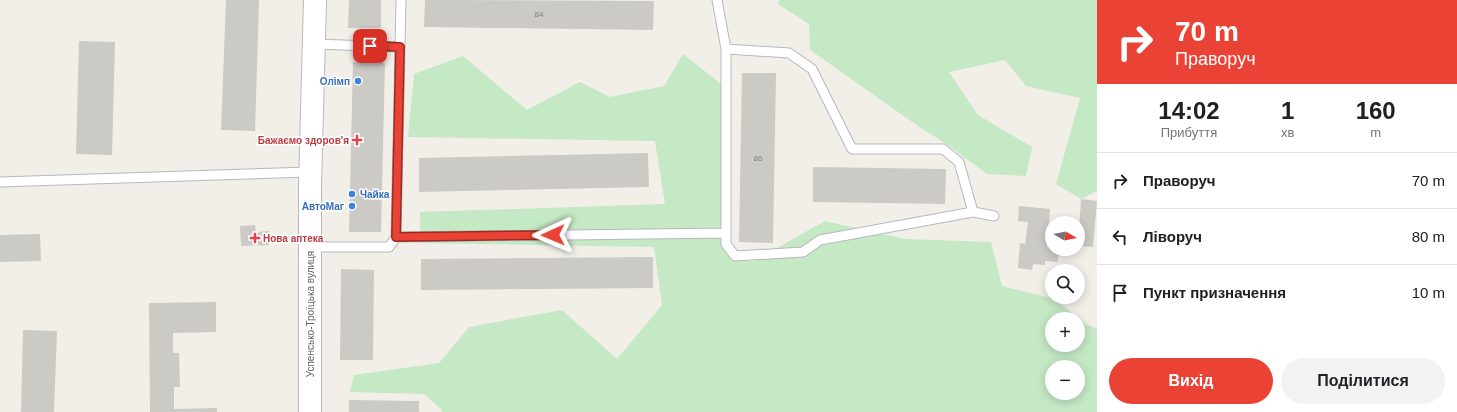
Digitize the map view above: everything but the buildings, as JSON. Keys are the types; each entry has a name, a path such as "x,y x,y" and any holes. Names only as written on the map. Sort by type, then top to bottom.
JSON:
{"main road":[{"name":"Успенсько-Троїцька вулиця","path":"310,412 310,172 315,0"}],"lane":[{"path":"310,248 389,247 396,237 401,0"},
{"path":"717,0 726,49 726,244 735,256 803,252 820,240 973,212 994,216"},
{"path":"313,44 400,47"},
{"path":"726,49 789,53 812,69 852,149 943,149 959,162 973,212"},
{"path":"0,182 310,172"},
{"path":"396,237 726,233"}],"green space":[{"path":"779,0 1097,0 1097,191 1081,199 1056,184 1080,98 1026,86 1005,60 949,72 978,115 1032,147 1026,176 987,174 951,147 918,126 810,50 809,24 778,4"},
{"path":"683,54 726,88 728,250 752,262 825,221 905,239 991,242 1002,286 1045,297 1045,304 1061,304 1071,312 1045,312 1045,352 1085,352 1085,323 1097,329 1097,412 442,412 441,409 424,394 350,392 354,375 439,363 469,327 562,310 617,359 662,305 654,247 420,243 420,212 665,204 655,141 408,137 414,74 463,56 527,110 580,82 610,97 664,86"}],"place":[{"name":"Олімп","path":"358,81"},
{"name":"Бажаємо здоров'я","path":"357,140"},
{"name":"Чайка","path":"352,194"},
{"name":"АвтоМаг","path":"352,206"},
{"name":"Нова аптека","path":"255,238"}],"route":[{"path":"370,46 400,47 396,237 553,235"}]}
